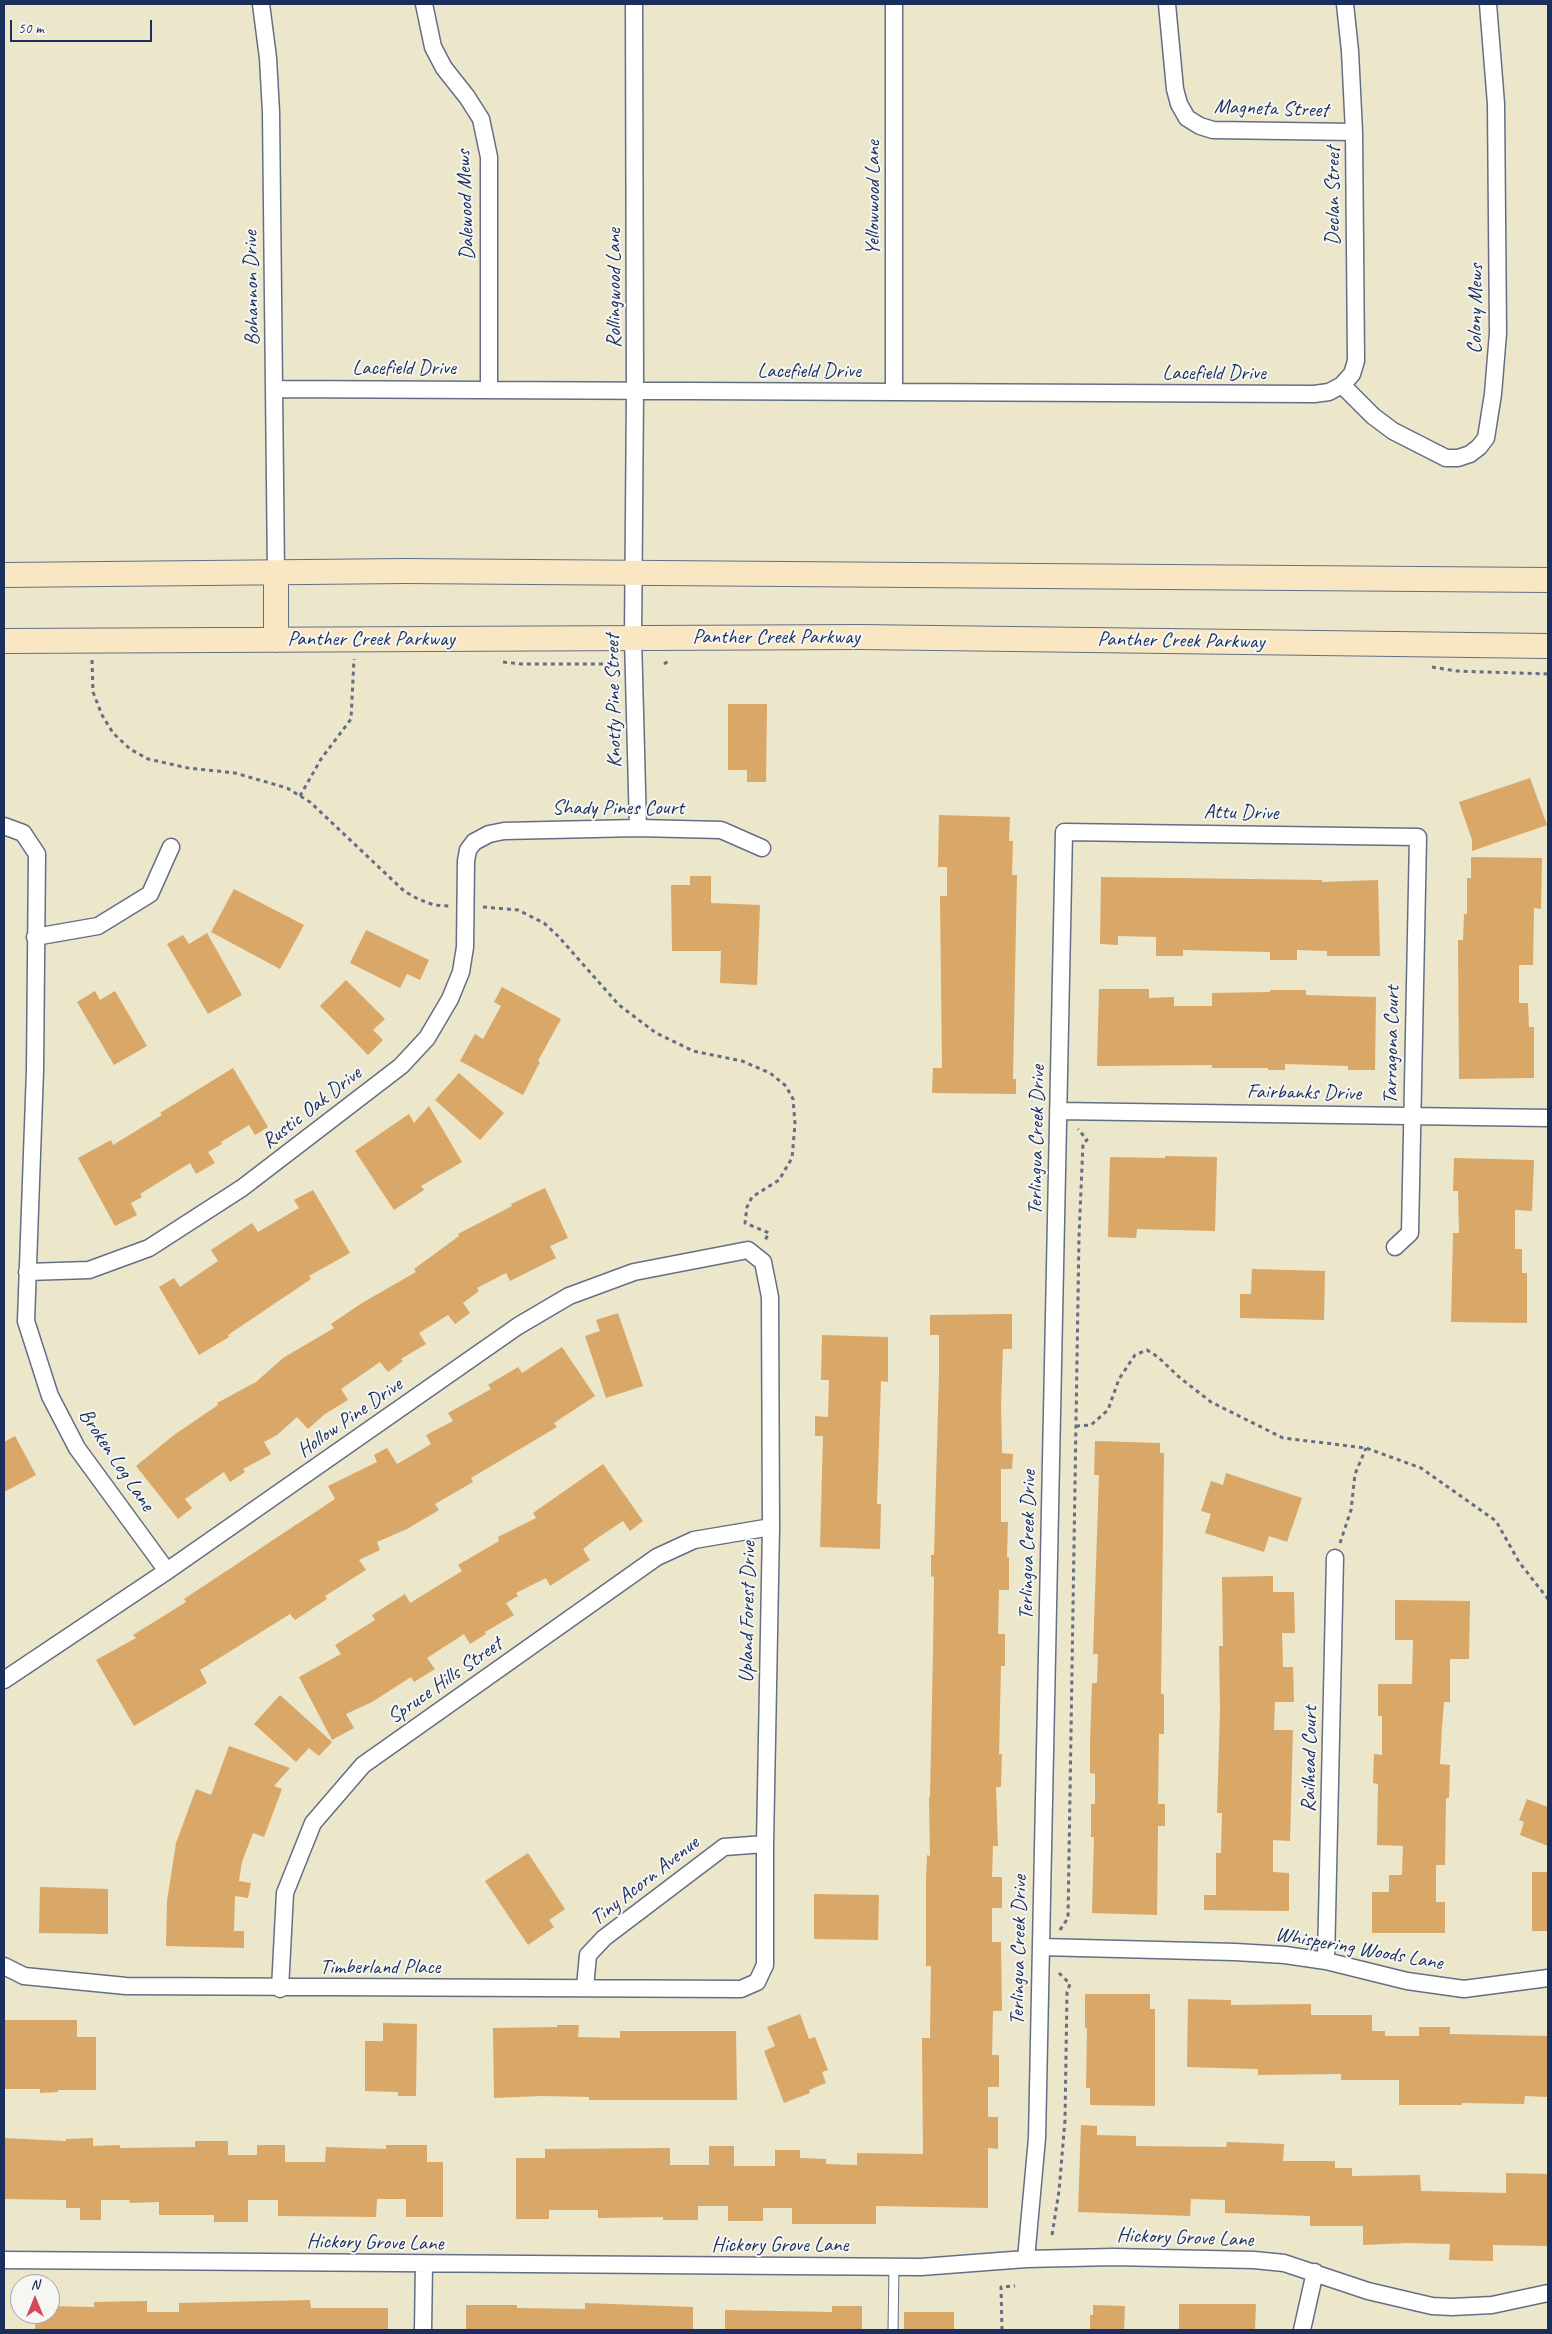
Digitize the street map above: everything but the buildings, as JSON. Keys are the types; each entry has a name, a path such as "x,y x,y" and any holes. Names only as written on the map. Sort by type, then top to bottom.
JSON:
{"main road":[{"path":"276,573 276,640"},
{"path":"4,575 633,573 1548,580"},
{"name":"Panther Creek Parkway","path":"4,641 860,637 1548,646"}],"street":[{"name":"Bohannon Drive","path":"261,4 268,58 271,112 276,573"},
{"name":"Dalewood Mews","path":"424,4 432,47 444,68 467,96 480,119 489,158 489,390"},
{"name":"Rollingwood Lane","path":"633,573 635,391 634,4"},
{"name":"Yellowwood Lane","path":"894,4 894,392"},
{"name":"Magneta Street","path":"1167,4 1175,89 1179,104 1187,118 1200,126 1213,130 1354,132"},
{"name":"Declan Street","path":"1342,384 1352,374 1356,361 1354,132 1350,52 1345,4"},
{"name":"Colony Mews","path":"1342,384 1373,416 1393,431 1446,458 1458,458 1470,454 1486,438 1493,394 1498,313 1496,104 1488,4"},
{"name":"Lacefield Drive","path":"274,389 1314,394 1329,392 1342,384"},
{"name":"Knotty Pine Street","path":"633,573 638,828"},
{"name":"Broken Log Lane","path":"4,826 23,833 37,854 35,1070 26,1321 50,1396 77,1448 167,1571"},
{"name":"Shady Pines Court","path":"474,842 489,834 504,830 638,828 721,830 762,848"},
{"name":"Attu Drive","path":"1064,832 1418,837"},
{"name":"Terlingua Creek Drive","path":"1026,2259 1037,2138 1064,832"},
{"name":"Tarragona Court","path":"1395,1247 1410,1233 1418,837"},
{"name":"Rustic Oak Drive","path":"27,1272 89,1270 149,1248 242,1188 400,1066 427,1038 450,999 461,972 465,947 466,861 468,850 474,842"},
{"path":"35,936 98,926 150,894 171,847"},
{"name":"Fairbanks Drive","path":"1058,1111 1548,1118"},
{"name":"Upland Forest Drive","path":"752,1253 763,1262 770,1298 771,1527 765,1844 765,1965 757,1982"},
{"name":"Hollow Pine Drive","path":"4,1680 167,1571 518,1326 569,1296 634,1272 752,1253"},
{"name":"Spruce Hills Street","path":"280,1989 285,1893 313,1823 363,1765 657,1557 694,1540 771,1527"},
{"name":"Railhead Court","path":"1326,1961 1335,1558"},
{"name":"Tiny Acorn Avenue","path":"585,1987 588,1955 604,1938 724,1847 765,1844"},
{"name":"Whispering Woods Lane","path":"1041,1947 1285,1955 1326,1961 1407,1981 1464,1989 1548,1978"},
{"name":"Timberland Place","path":"4,1966 24,1976 126,1986 280,1989 585,1987 741,1989 757,1982"},
{"name":"Hickory Grove Lane","path":"4,2260 921,2267 1026,2259 1104,2257 1254,2260 1284,2263 1368,2291 1432,2306 1492,2305 1548,2293"},
{"path":"423,2330 424,2264"},
{"path":"1302,2330 1315,2272"}],"lane":[{"path":"893,2330 894,2267"}],"path":[{"path":"300,796 321,758 351,719 354,656"},
{"path":"92,657 93,692 102,715 113,732 130,749 148,759 188,768 235,773 287,788 310,802 404,892 434,905 518,910 544,923 558,936 619,1005 656,1033 693,1051 742,1061 770,1073 786,1086 793,1099 795,1124 792,1158 779,1180 752,1197 747,1207 745,1223 769,1233 752,1253"},
{"path":"1059,1931 1068,1918 1082,1143 1087,1140 1077,1128"},
{"path":"1076,1426 1091,1425 1108,1410 1119,1379 1135,1355 1147,1350 1158,1357 1179,1377 1211,1402 1282,1438 1366,1448 1421,1468 1496,1521 1519,1562 1548,1599"},
{"path":"1335,1558 1350,1510 1355,1474 1366,1448"},
{"path":"1052,2236 1059,2191 1065,2120 1067,1992 1070,1984 1059,1974"},
{"path":"1002,2330 1001,2287 1015,2286"}]}
